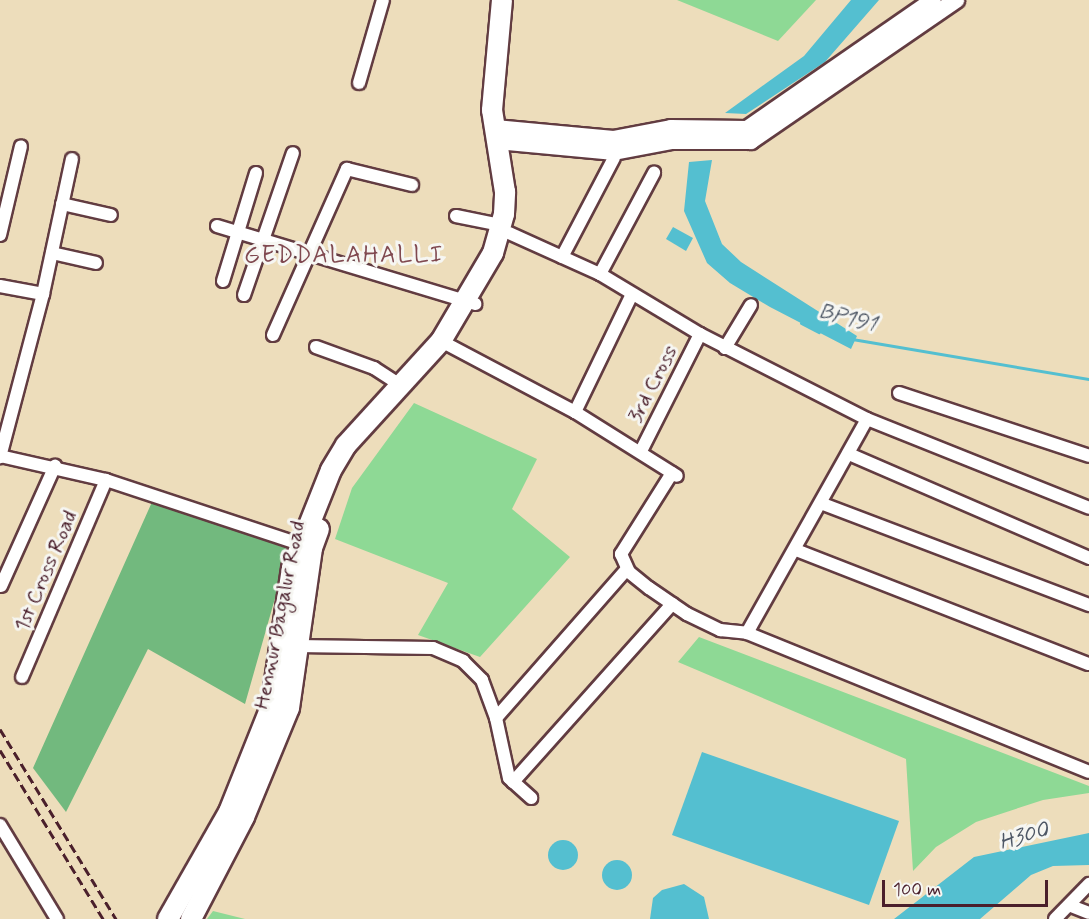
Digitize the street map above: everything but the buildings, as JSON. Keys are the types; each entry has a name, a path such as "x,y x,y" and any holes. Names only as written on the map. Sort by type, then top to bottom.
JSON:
{"main road":[{"name":"Hennur Bagalur Road","path":"502,0 492,110 502,134"},
{"name":"Hennur Bagalur Road","path":"168,919 229,812 272,707 292,568 306,546 340,474 355,450 445,344 470,303 505,229 502,134 514,0"},
{"path":"717,136 755,126 933,0"},
{"path":"502,134 613,139 633,132 671,128 742,143 761,138 956,0"},
{"name":"Hennur Bagalur Road","path":"190,919 244,817 289,708 306,546 331,470 346,445 445,344"}],"street":[{"path":"359,83 383,0"},
{"path":"0,236 21,146"},
{"path":"244,295 261,240 293,153"},
{"path":"562,257 614,158"},
{"path":"72,159 43,294 0,456 55,466 106,480 306,546"},
{"path":"273,335 312,255 347,169 412,185"},
{"path":"600,274 654,172"},
{"path":"223,281 256,173"},
{"path":"62,204 111,215"},
{"path":"456,216 505,229 600,274 725,348 867,419 1089,507"},
{"path":"217,226 470,303"},
{"path":"52,253 96,262"},
{"path":"0,286 43,294"},
{"path":"575,412 632,294"},
{"path":"725,348 751,306"},
{"name":"3rd Cross","path":"641,451 700,334"},
{"path":"445,344 575,412 641,451 674,475 621,554 627,569 672,604 720,630 747,633 1089,772"},
{"path":"316,347 374,368 402,386"},
{"path":"899,393 1089,456"},
{"path":"747,633 823,504 867,419"},
{"path":"849,454 1089,558"},
{"path":"1,586 55,466"},
{"name":"1st Cross Road","path":"22,677 106,480"},
{"path":"823,504 1089,605"},
{"path":"796,550 1089,664"},
{"path":"496,718 627,569"},
{"path":"513,782 672,604"},
{"path":"297,646 433,648 463,661 482,680 496,718 513,782 531,798"},
{"path":"0,825 57,919"},
{"path":"1056,919 1071,906 1089,884"},
{"path":"1071,906 1089,913"}],"green space":[{"path":"677,0 816,0 778,41"},
{"path":"414,403 537,459 512,509 570,557 480,657 418,635 448,583 335,539 352,488"},
{"path":"152,502 289,549 245,704 148,649 66,812 33,768"},
{"path":"699,637 1089,786 1089,793 1043,800 976,822 936,847 913,871 906,759 678,662"},
{"path":"213,911 245,919 207,919"}],"water":[{"path":"851,0 879,0 825,62 746,114 725,113 804,56"},
{"path":"712,160 705,201 722,244 741,262 857,336 851,349 770,307 730,283 707,263 684,211 689,162"},
{"path":"673,227 693,238 686,251 666,239"},
{"path":"702,752 899,821 869,905 672,835"},
{"path":"1089,833 1089,865 1053,866 1031,875 980,919 894,919 974,857"},
{"path":"563,840 574,844 578,855 574,866 563,870 552,866 548,855 552,844"},
{"path":"617,860 628,864 632,875 628,886 617,890 606,886 602,875 606,864"},
{"path":"684,884 704,897 709,919 650,919 653,898 662,890"}],"waterway":[{"name":"BP191","path":"801,323 819,332"},
{"name":"BP191","path":"852,339 1089,379"}],"railway":[{"path":"0,729 116,919"},
{"path":"0,750 103,919"}],"district":[{"name":"GEDDALAHALLI","path":"344,256"}],"water label":[{"name":"H300","path":"1024,837"}]}
